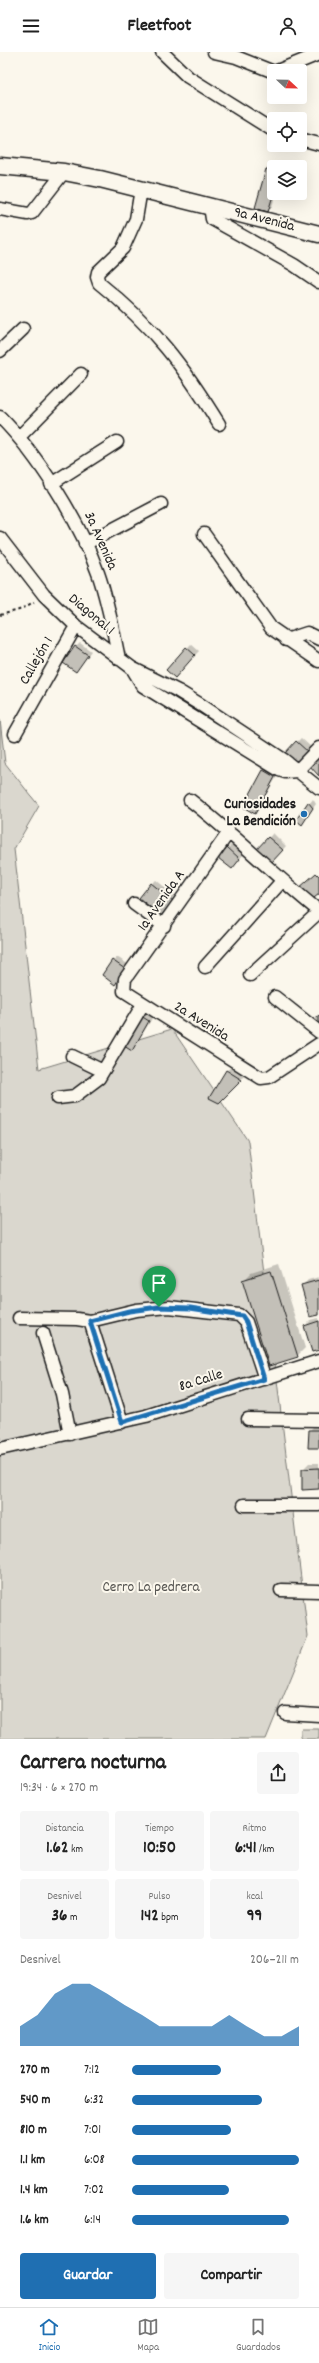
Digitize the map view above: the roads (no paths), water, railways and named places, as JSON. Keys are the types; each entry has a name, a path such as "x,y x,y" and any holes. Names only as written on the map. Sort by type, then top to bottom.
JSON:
{"main road":[{"name":"9a Avenida","path":"0,166 64,172 141,189 319,234"}],"street":[{"path":"162,52 188,77 267,127"},
{"path":"214,52 236,57 267,69"},
{"path":"295,64 319,54"},
{"path":"307,141 319,144"},
{"path":"0,209 28,214 32,213 64,172"},
{"path":"141,189 136,219 123,248 98,272 97,277 99,283 151,328 181,364 220,424"},
{"path":"210,206 212,219 294,265 319,282"},
{"path":"0,352 23,328"},
{"path":"20,436 81,374"},
{"name":"3a Avenida","path":"0,417 20,436 78,525 98,572 119,659"},
{"path":"51,484 117,442"},
{"path":"85,544 161,504"},
{"path":"204,534 264,621 286,640 319,661"},
{"name":"Diagonal 1","path":"0,538 44,596 76,626 119,659"},
{"name":"Callejón 1","path":"15,734 76,626"},
{"path":"286,640 307,633 319,639"},
{"path":"119,659 132,668 143,686 279,770 285,772 296,771 319,748"},
{"path":"296,771 319,788"},
{"path":"190,800 229,832 282,881 319,911 250,976"},
{"name":"1a Avenida A","path":"123,987 125,979 164,926 229,832"},
{"path":"205,967 282,881"},
{"path":"134,904 164,926"},
{"name":"2a Avenida","path":"123,987 128,995 264,1079 319,1044"},
{"path":"275,997 319,1032"},
{"path":"58,1098 75,1096 88,1088 103,1071 143,1004"},
{"path":"72,1056 103,1071"},
{"path":"19,1318 77,1318 90,1321 129,1311 159,1307 190,1308 239,1315 246,1322 264,1379"},
{"path":"90,1321 122,1422"},
{"path":"43,1333 62,1394 70,1434"},
{"name":"8a Calle","path":"0,1449 122,1422 319,1361"},
{"path":"248,1419 319,1420"},
{"path":"244,1506 319,1505"},
{"path":"281,1590 319,1591"},
{"path":"285,1713 319,1715"}],"place":[{"name":"Curiosidades La Bendición","path":"304,814"}],"park label":[{"name":"Cerro La pedrera","path":"151,1588"}]}
